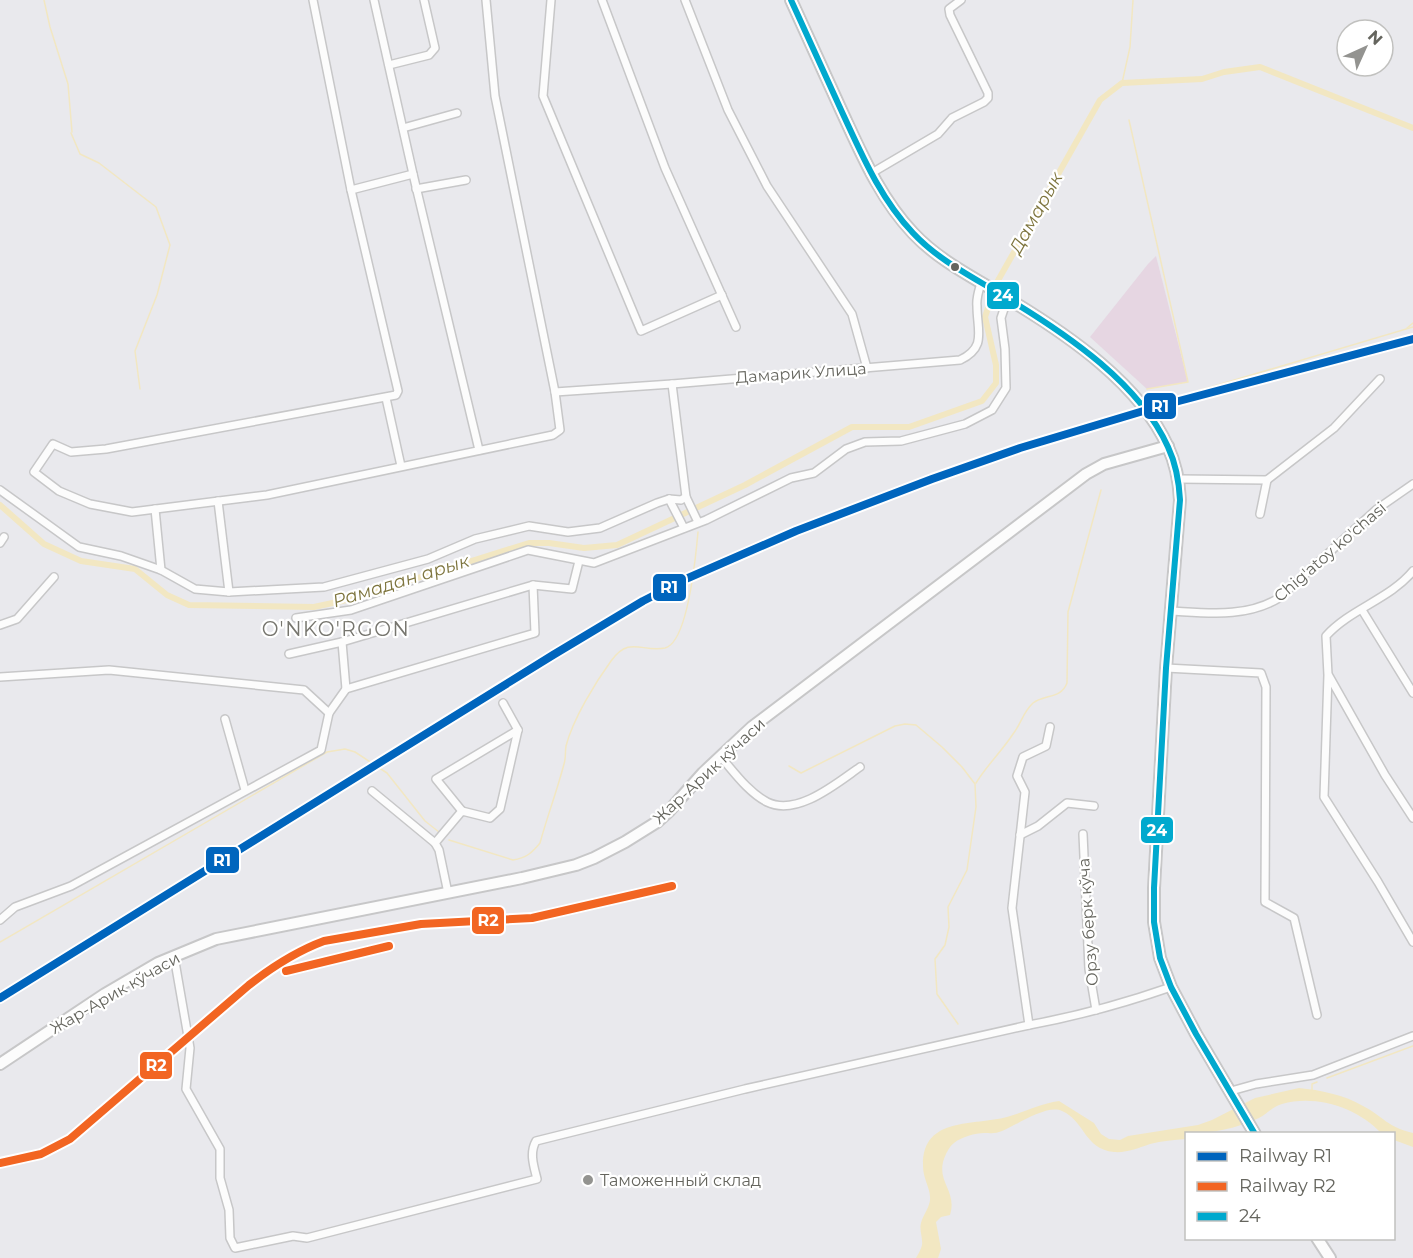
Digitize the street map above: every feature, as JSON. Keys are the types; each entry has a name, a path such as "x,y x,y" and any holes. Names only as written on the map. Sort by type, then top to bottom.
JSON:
{"main road":[{"path":"791,0 870,174 889,204 914,234 939,256 1012,300 1087,353 1140,403 1168,446 1179,479 1180,500 1166,669 1153,914 1158,949 1172,987 1196,1034 1254,1132"},
{"name":"Жар-Арик кўчаси","path":"0,1065 105,994 174,956 229,935 522,878 576,865 625,842 657,822 720,756 752,727 1086,474 1104,464 1168,446"},
{"path":"1318,1240 1330,1258"}],"street":[{"path":"313,0 351,190 398,391 396,395 106,449 71,452 53,444 34,470 59,491 90,504 132,512 267,495 553,435 560,430 555,392 495,96 486,0"},
{"path":"374,0 416,189 479,450"},
{"path":"389,65 429,55 435,48 424,0"},
{"path":"551,0 543,96 641,331 722,295"},
{"path":"602,0 666,168 736,327"},
{"path":"685,0 728,110 767,186 852,314 867,368"},
{"path":"870,174 932,138 952,118 988,98 988,93 950,15 951,5 961,0"},
{"path":"403,128 457,113"},
{"path":"351,190 413,174"},
{"path":"416,189 466,180"},
{"name":"Дамарик Улица","path":"555,392 960,360 971,355 980,338 976,303 984,284"},
{"path":"296,618 351,610 528,550 594,563 699,522 792,478 814,472 846,448 865,442 901,441 965,424 992,410 1006,388 1001,318 1004,309 1012,300"},
{"path":"1179,479 1267,480 1334,428 1380,379"},
{"path":"672,384 686,497 699,522"},
{"path":"386,398 401,466"},
{"path":"1260,514 1267,480"},
{"name":"Chig'atoy ko'chasi","path":"1170,611 1233,613 1264,607 1279,598 1377,509 1413,484"},
{"path":"0,490 79,547 121,556 161,570 195,589 229,592 324,587 428,559 475,539 529,526 568,532 600,528 657,503 681,500 686,497"},
{"path":"669,500 684,528"},
{"path":"218,501 229,592"},
{"path":"156,509 161,570"},
{"path":"289,654 342,642 533,585 572,589 579,561"},
{"path":"1413,571 1389,592 1326,636 1328,675 1324,797 1413,942"},
{"path":"0,625 16,619 54,577"},
{"path":"0,920 15,908 71,886 321,750 329,713 346,689 535,633 533,585"},
{"path":"1362,610 1413,693"},
{"path":"342,642 346,689"},
{"path":"1166,669 1261,673 1266,687 1265,902 1294,918 1317,1015"},
{"path":"0,677 109,670 304,690 329,713"},
{"path":"1328,675 1385,775 1413,818"},
{"path":"503,703 518,730 500,809 490,818 462,811 436,779 518,730"},
{"path":"225,719 245,790"},
{"path":"1029,1025 1012,908 1025,792 1017,776 1023,756 1046,746 1050,727"},
{"path":"720,756 750,789 769,803 791,805 809,801 860,767"},
{"path":"372,791 435,843 439,850 448,893"},
{"path":"1020,835 1038,826 1068,803 1094,806"},
{"path":"435,843 462,811"},
{"name":"Орзу берк кўча","path":"1083,834 1089,969 1096,1010"},
{"path":"174,956 190,1048 186,1089 220,1149 220,1178 229,1210 230,1238 235,1248 292,1236 307,1238 537,1179 532,1154 536,1141 745,1089 1029,1025 1070,1018 1172,987"},
{"path":"1234,1096 1256,1084 1313,1075 1413,1036"}],"shaded area":[{"path":"1156,256 1188,382 1147,389 1090,337"},
{"path":"1299,1088 1332,1094 1356,1102 1391,1125 1413,1133 1413,1147 1395,1140 1395,1132 1380,1132 1372,1124 1349,1110 1322,1102 1295,1101 1282,1104 1259,1118 1232,1128 1185,1132 1185,1139 1154,1143 1119,1152 1104,1150 1096,1146 1070,1116 1062,1111 1048,1110 1000,1132 973,1135 952,1145 946,1154 942,1171 952,1206 950,1215 941,1217 936,1222 941,1249 938,1258 916,1258 922,1245 921,1223 930,1200 923,1170 925,1150 931,1139 940,1131 966,1123 1007,1117 1059,1101 1094,1123 1101,1134 1109,1139 1120,1140 1128,1136 1198,1125 1255,1098"}],"waterway":[{"path":"44,0 68,84 72,132"},
{"path":"1122,83 1130,47 1133,0"},
{"name":"Дамарык","path":"0,505 44,544 81,561 135,569 167,595 189,605 314,607 351,599 529,543 549,543 584,548 617,545 745,485 852,427 909,427 982,401 996,383 996,365 985,317 996,284 1100,100 1122,83 1202,79 1224,72 1260,67 1413,128"},
{"path":"1129,120 1188,382 1147,389"},
{"path":"71,133 80,154 99,163 156,207 170,245 157,295 135,351 140,389"},
{"path":"1407,328 1413,323"},
{"path":"1164,401 1413,327"},
{"path":"976,783 1009,740 1033,703 1061,692 1067,683 1068,612 1101,490"},
{"path":"449,840 513,860 528,855 540,843 565,762 569,735 598,680 611,661 624,649 630,647 665,648 673,642 680,630 689,596 698,532"},
{"path":"789,766 801,773 895,726 916,725 942,747 975,784 976,807 967,870 948,907 949,927 945,945 935,959 937,994 958,1024"},
{"path":"0,942 327,752 345,749 355,752 387,773 425,821 439,832"},
{"path":"1327,1078 1413,1046"},
{"path":"1312,1090 1312,1084 1317,1082"}],"rail line":[{"name":"R1","path":"0,998 553,655 643,601 688,578 796,531 1020,448 1160,406 1413,339"},
{"name":"R2","path":"0,1163 41,1154 70,1139 249,985 285,960 314,945 324,941 421,924 532,918 672,886"},
{"name":"R2","path":"286,971 389,946"}],"transit line":[{"name":"24","path":"791,0 865,160 881,191 901,220 935,253 1055,329 1100,363 1140,402 1156,424 1171,453 1177,473 1180,500 1166,668 1154,922 1160,958 1171,987 1254,1132"}],"place":[{"name":"Таможенный склад","path":"588,1180"}],"district":[{"name":"O'NKO'RGON","path":"336,629"}],"water label":[{"name":"Рамадан арык","path":"401,581"}]}
